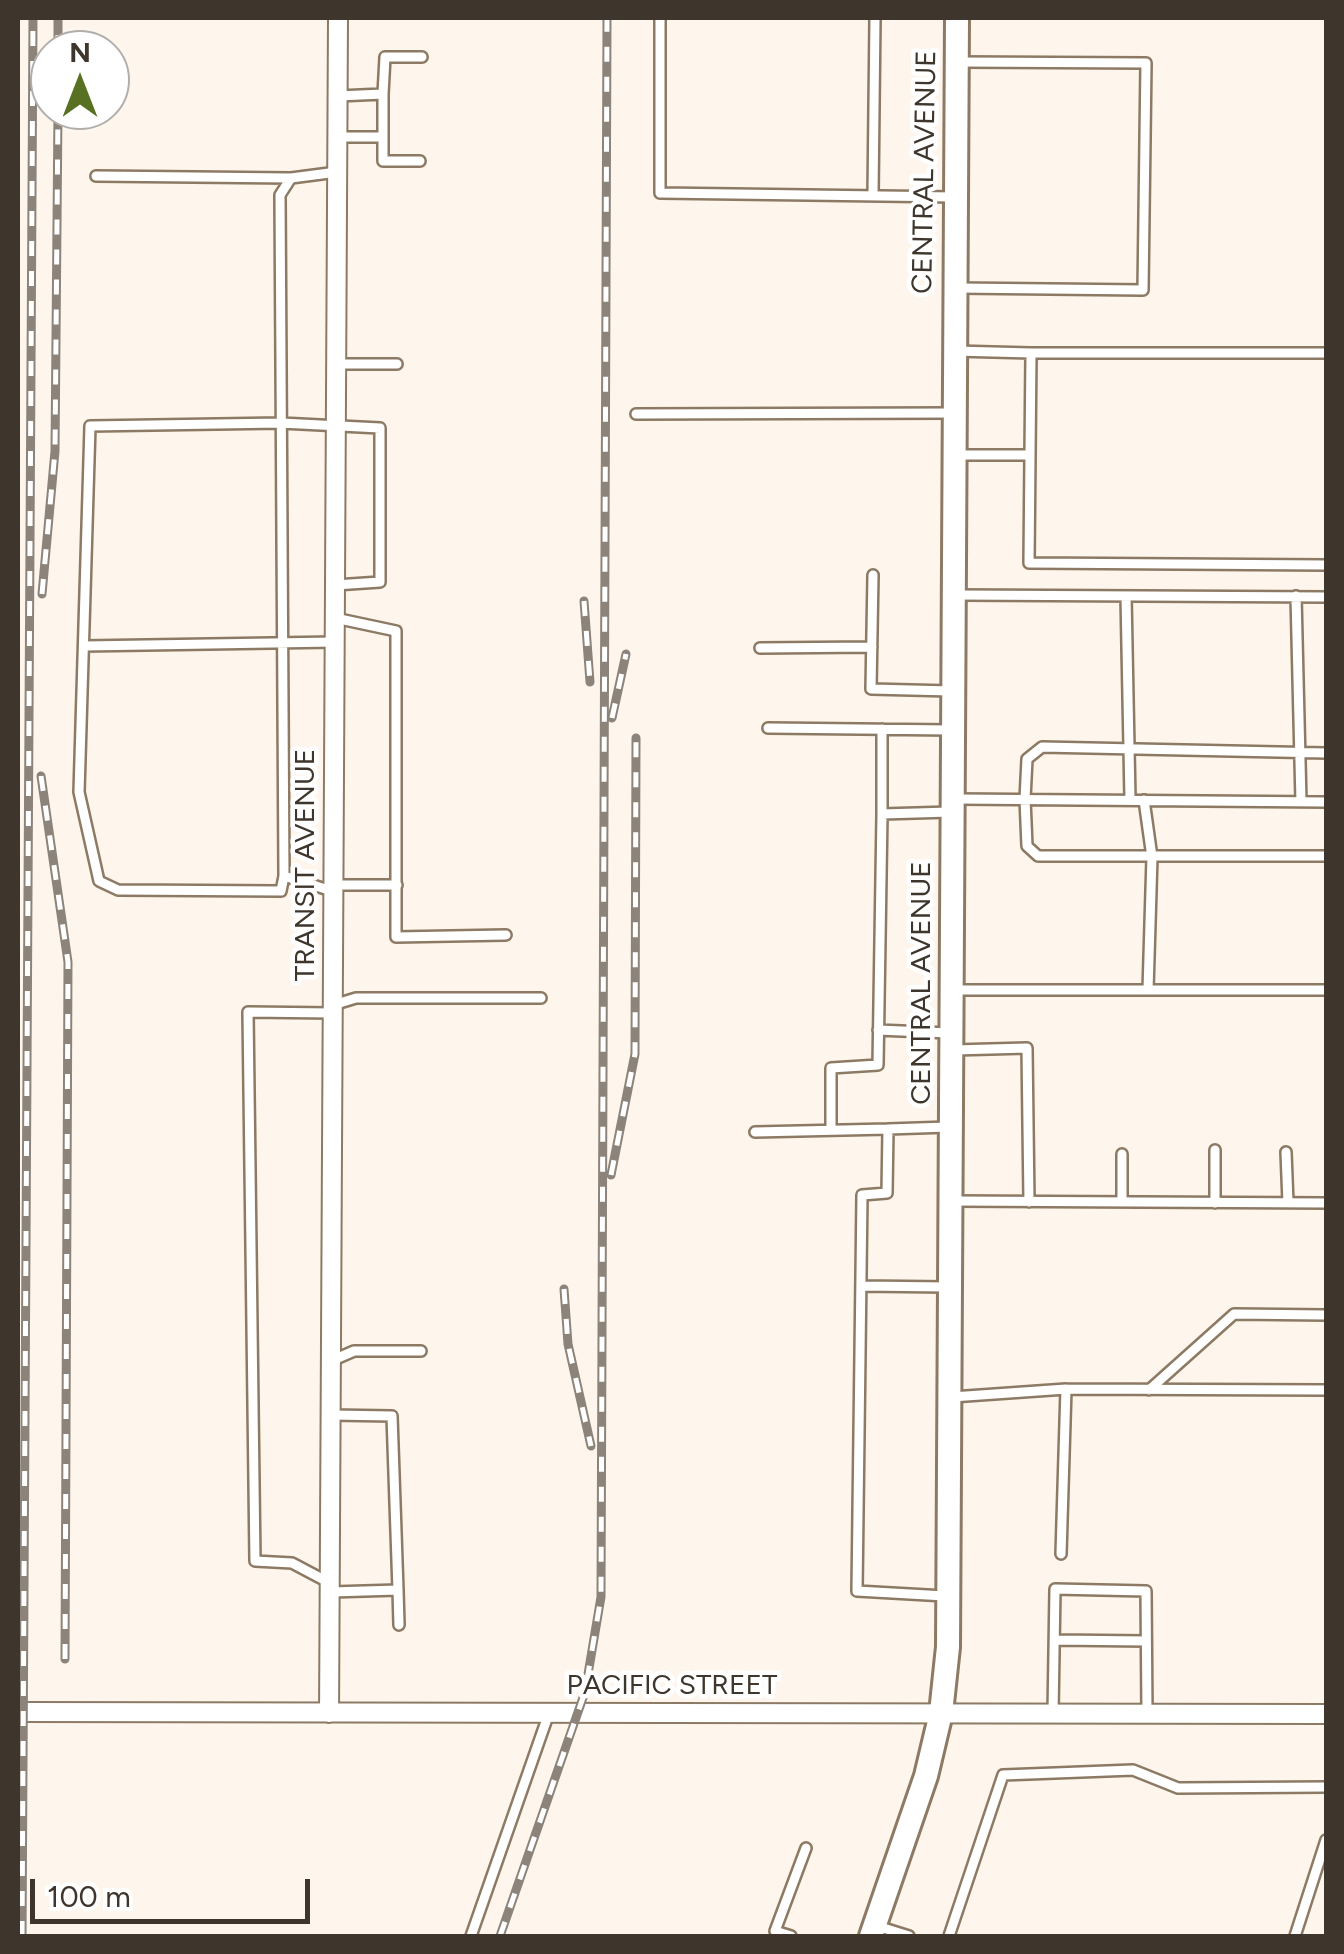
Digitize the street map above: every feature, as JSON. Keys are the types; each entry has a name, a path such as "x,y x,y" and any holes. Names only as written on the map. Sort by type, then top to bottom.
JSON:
{"street":[{"name":"TRANSIT AVENUE","path":"329,1713 338,18"},
{"name":"CENTRAL AVENUE","path":"873,1931 926,1776 941,1713 948,1596 954,730 952,350 957,18"},
{"name":"PACIFIC STREET","path":"18,1712 1326,1714"}],"lane":[{"path":"660,18 660,193 954,196"},
{"path":"873,195 875,18"},
{"path":"420,161 384,160 384,94 385,57 422,57"},
{"path":"953,288 1142,290 1146,63 956,62"},
{"path":"338,96 384,94"},
{"path":"338,137 384,137"},
{"path":"96,176 291,178 338,172"},
{"path":"291,178 280,195 281,423 282,644 284,876 281,891 118,890 98,882 79,792 90,426 281,423 335,430 380,428 380,582 335,584"},
{"path":"952,350 1326,354"},
{"path":"1031,353 1029,563 1326,566"},
{"path":"336,364 397,364"},
{"path":"636,414 952,413"},
{"path":"952,455 1030,455"},
{"path":"872,575 871,689 954,691"},
{"path":"954,595 1326,596"},
{"path":"1126,596 1130,800"},
{"path":"1296,596 1301,802"},
{"path":"335,618 396,630 392,862 397,885 396,937 506,936"},
{"path":"84,646 335,642"},
{"path":"760,648 872,647"},
{"path":"768,728 954,730"},
{"path":"831,1130 831,1068 878,1065 882,729"},
{"path":"1326,753 1042,747 1027,760 1025,799 1027,846 1038,856 1326,856"},
{"path":"882,814 1025,799 1326,802"},
{"path":"1144,800 1150,814 1152,856 1148,990"},
{"path":"284,876 334,889 397,885"},
{"path":"952,990 1326,990"},
{"path":"398,1590 330,1587 292,1562 255,1561 248,1012 333,1009 356,998 541,998"},
{"path":"878,1030 1028,1048 1030,1202"},
{"path":"755,1132 951,1127"},
{"path":"888,1128 887,1194 862,1195 857,1592 948,1596"},
{"path":"1216,1150 1216,1203"},
{"path":"1286,1152 1288,1203"},
{"path":"1122,1154 1122,1202"},
{"path":"951,1202 1326,1203"},
{"path":"861,1286 950,1288"},
{"path":"1148,1390 1234,1314 1326,1316"},
{"path":"331,1361 354,1350 421,1352"},
{"path":"949,1398 1066,1389 1326,1390"},
{"path":"1061,1554 1066,1389"},
{"path":"331,1415 392,1416 399,1625"},
{"path":"1053,1713 1055,1589 1146,1591 1147,1714"},
{"path":"1055,1640 1146,1642"},
{"path":"471,1936 550,1713"},
{"path":"949,1936 1003,1775 1133,1770 1178,1788 1326,1786"},
{"path":"1295,1936 1326,1840"},
{"path":"791,1936 774,1934 806,1848"},
{"path":"873,1931 909,1936"}],"railway":[{"path":"22,1936 33,18"},
{"path":"58,18 58,30"},
{"path":"500,1936 585,1692 601,1597 607,18"},
{"path":"42,594 55,451 58,130"},
{"path":"584,601 590,682"},
{"path":"612,718 626,654"},
{"path":"611,1175 635,1054 636,738"},
{"path":"41,776 68,962 65,1659"},
{"path":"564,1289 568,1344 591,1446"}]}
